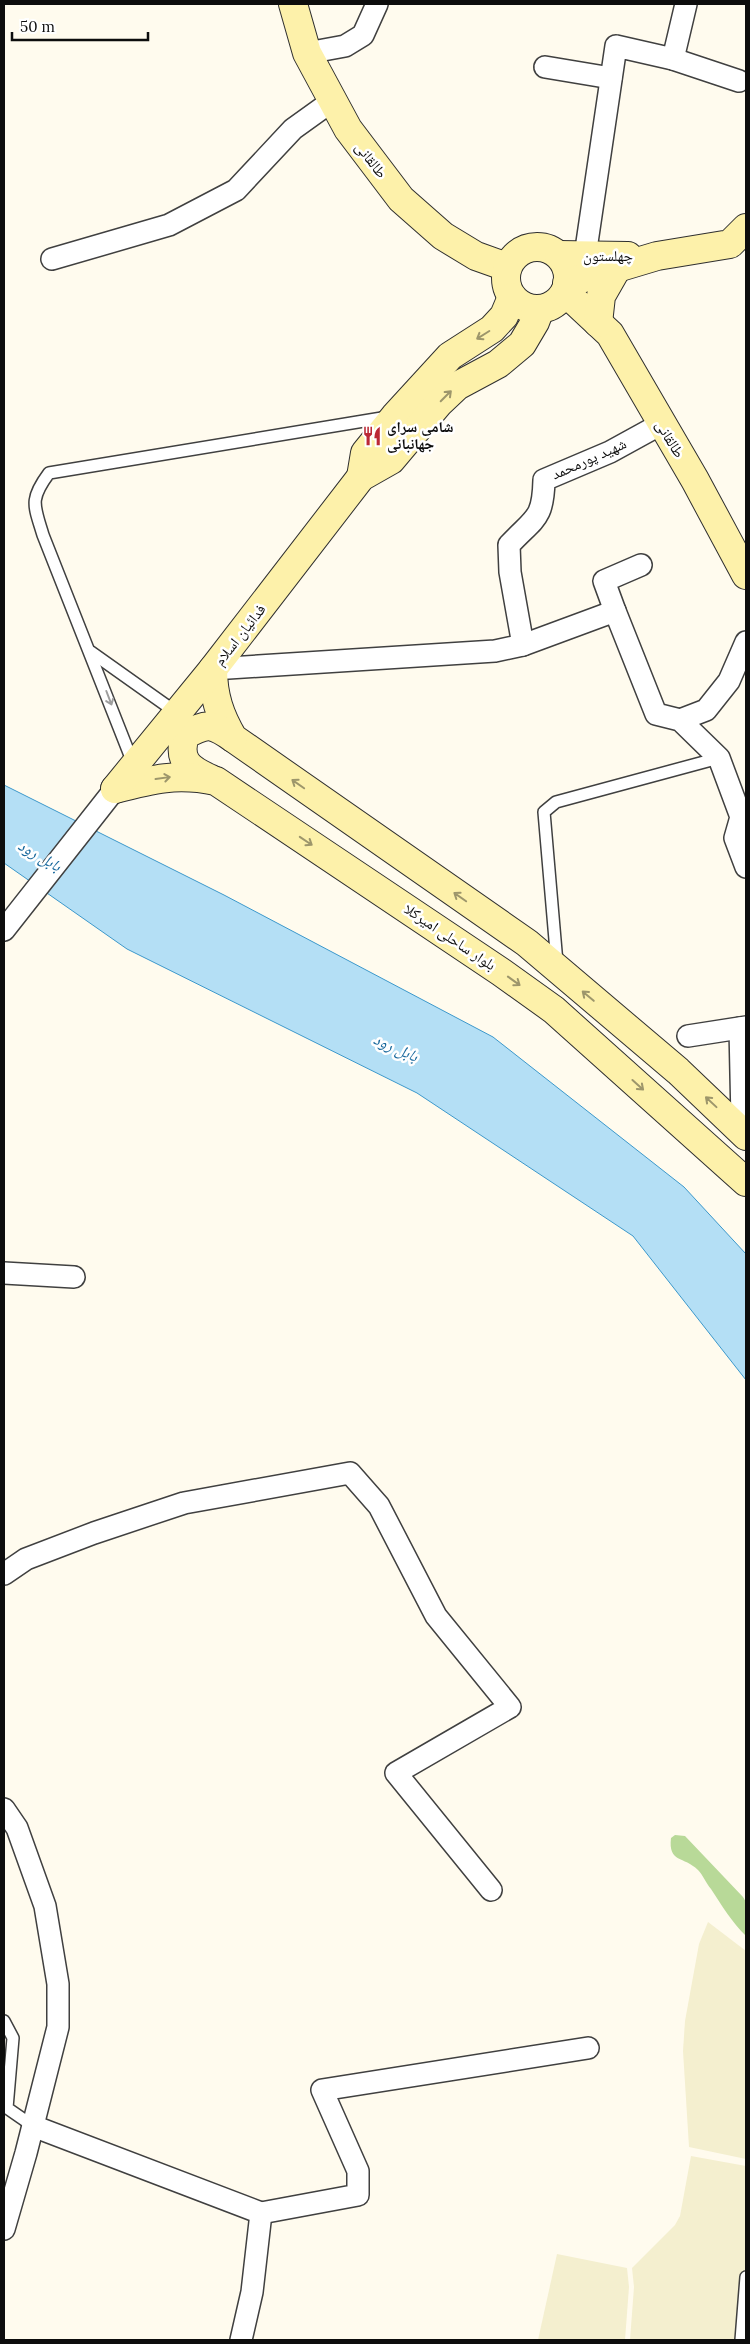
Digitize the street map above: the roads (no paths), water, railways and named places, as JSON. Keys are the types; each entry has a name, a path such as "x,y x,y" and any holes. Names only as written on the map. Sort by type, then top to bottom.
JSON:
{"main road":[{"name":"طالقانی","path":"293,4 307,53 348,130 407,204 443,236 476,256 507,267"},
{"name":"چهلستون","path":"555,298 617,268 657,256 741,239"},
{"path":"555,298 572,256 545,248 530,247 516,254 507,267 505,282 512,297 522,306 555,298 598,323 610,334 624,356"},
{"name":"چهلستون","path":"572,256 657,256"},
{"path":"598,323 601,296 617,268"},
{"path":"362,478 365,453 395,416 450,356 492,329 504,316 512,297"},
{"name":"طالقانی","path":"555,298 624,356 661,424 695,480 746,575"},
{"name":"فدائیان اسلام","path":"115,789 213,670 362,478 391,460 439,403 457,386 498,364 522,344 535,322 555,298"},
{"path":"213,670 213,688 218,707 222,719 233,738"},
{"path":"216,781 197,772 185,763 181,747 185,735 203,725 218,728 233,738 527,943 744,1128"},
{"name":"بلوار ساحلی امیرکلا","path":"115,789 157,778 193,776 216,781 501,972 554,1010 746,1182"}],"street":[{"path":"307,53 345,46 363,35 377,4"},
{"path":"673,59 686,4"},
{"path":"572,256 611,78 616,46 673,59 739,81"},
{"path":"545,67 611,78"},
{"path":"52,259 169,225 236,190 293,129 332,101"},
{"name":"شهید پورمحمد","path":"523,645 510,572 509,545 537,518 543,502 544,480 610,452 661,424"},
{"path":"641,565 604,581 656,714 680,720 719,758 741,817 735,838 746,867"},
{"path":"213,670 494,651 523,645 615,611"},
{"path":"680,720 706,710 729,681 746,642"},
{"path":"4,930 115,789"},
{"path":"688,1036 743,1028 744,1128"},
{"path":"4,1273 74,1276"},
{"path":"4,1574 26,1559 94,1533 184,1503 350,1473 379,1506 436,1616 510,1707 396,1773 491,1890"},
{"path":"4,1809 17,1828 45,1906 58,1984 58,2027 4,2229"},
{"path":"33,2126 261,2213 358,2195 358,2171 322,2090 588,2048"},
{"path":"241,2340 252,2292 261,2213"}],"lane":[{"path":"135,767 43,535 34,505 37,490 49,473 395,416"},
{"path":"91,652 177,714"},
{"path":"557,970 544,812 556,802 719,758"},
{"path":"4,2022 13,2038 7,2108 33,2126"},
{"path":"741,2340 746,2277"}],"water":[{"name":"بابل رود","path":"4,785 224,895 493,1037 684,1187 746,1254 746,1380 633,1236 417,1093 127,949 4,863"}],"place":[{"name":"شامی سرای جهانبانی","path":"372,436"}]}
